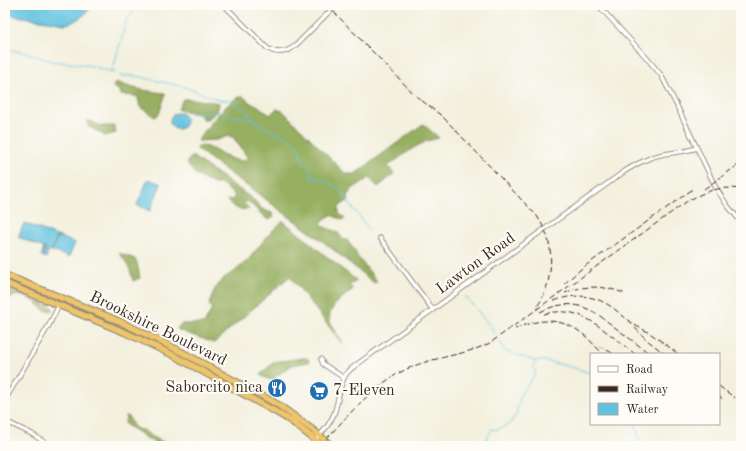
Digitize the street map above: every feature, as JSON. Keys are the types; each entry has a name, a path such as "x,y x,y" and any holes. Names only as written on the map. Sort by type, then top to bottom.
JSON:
{"highway":[{"name":"Brookshire Boulevard","path":"5,275 120,322 176,349 290,412 332,446"},
{"name":"Brookshire Boulevard","path":"5,283 117,328 173,355 291,421 323,446"},
{"path":"117,328 120,322"}],"street":[{"path":"224,5 263,45 269,50 277,52 288,50 295,46 336,5"},
{"path":"598,5 661,75 721,196 729,209 741,222"},
{"name":"Lawton Road","path":"310,446 320,435 333,416 344,378 356,365 625,171 656,156 697,148"},
{"path":"380,238 433,310"},
{"path":"5,400 59,305"},
{"path":"321,359 323,364 344,378"},
{"path":"6,421 32,434 50,446"},
{"path":"740,446 741,439"}],"green space":[{"path":"116,82 134,88 164,93 165,96 159,114 155,117 140,107 136,96 120,94 118,89 114,88 113,86"},
{"path":"243,96 249,102 257,105 270,115 276,109 283,111 346,174 355,174 423,124 439,138 418,145 388,166 394,174 378,187 369,178 352,189 347,196 349,200 338,209 340,215 345,218 343,220 331,215 321,223 324,227 337,232 344,240 347,240 357,254 356,255 377,281 374,283 325,243 197,149 199,146 205,146 240,161 247,160 246,155 233,137 228,136 217,140 198,141 222,111 237,98"},
{"path":"183,99 219,103 214,114 204,120 197,113 178,109"},
{"path":"87,120 102,126 114,126 116,133 105,136 88,126"},
{"path":"192,156 254,200 262,209 272,213 274,217 268,220 247,201 244,203 249,209 239,209 235,207 227,200 232,200 235,196 222,184 214,184 197,176 186,163"},
{"path":"283,221 357,281 349,285 353,289 336,304 330,313 332,327 342,343 290,276 214,343 178,330 178,327 182,324 204,324 212,309 209,304 215,289 224,278 247,261 270,233"},
{"path":"119,253 135,259 140,278 133,281 128,266"},
{"path":"5,289 9,289 52,307 53,310 47,311 34,301 21,296 10,298 5,304"},
{"path":"303,358 309,360 309,362 292,365 273,380 260,375 274,362"},
{"path":"126,416 128,416 135,428 144,430 153,437 171,446 159,446 125,424"}],"water":[{"path":"5,5 94,5 78,19 65,24 5,14"},
{"path":"178,113 185,118 186,121 181,128 178,129 171,124 170,121 175,114"},
{"path":"148,179 161,184 150,211 137,205"},
{"path":"24,223 57,236 51,251 49,250 46,258 43,257 45,248 41,256 44,248 18,237"},
{"path":"58,236 75,243 69,257 52,251"}],"waterway":[{"path":"112,72 127,19 139,5"},
{"path":"12,50 52,61 92,66 115,73"},
{"path":"120,76 136,76 185,87 219,100 229,100 246,111 252,120"},
{"path":"190,113 204,115 219,112 230,116 244,117 291,139 300,150 303,164 311,170 311,177 324,179 339,189 369,230"},
{"path":"466,297 491,327 495,335"},
{"path":"500,342 505,351 536,361 545,361 590,373"},
{"path":"481,446 492,429 497,430 511,423 513,418 516,416 521,393 535,375 533,366 536,361"},
{"path":"634,425 640,446"}],"railway":[{"path":"327,5 416,96 443,117 537,216 547,236 550,247 551,265 545,293 536,308"},
{"path":"704,189 741,163"},
{"path":"320,446 351,412 374,390 400,373 414,366 472,350 490,343 686,202 712,190 725,188 741,189"},
{"path":"564,284 581,269 693,189"},
{"path":"565,293 580,288 596,287 611,289 626,294"},
{"path":"554,301 574,296 594,298 607,304 634,325 647,331 677,353"},
{"path":"540,312 548,308 563,305 578,306 593,311 649,353"},
{"path":"544,314 563,312 586,318 634,353"},
{"path":"515,329 541,321 566,324 583,334 602,353"},
{"path":"635,328 664,353"},
{"path":"599,346 612,353"},
{"path":"720,387 735,398"}],"place":[{"name":"Saborcito nica","path":"277,388"},
{"name":"7-Eleven","path":"319,391"}]}
